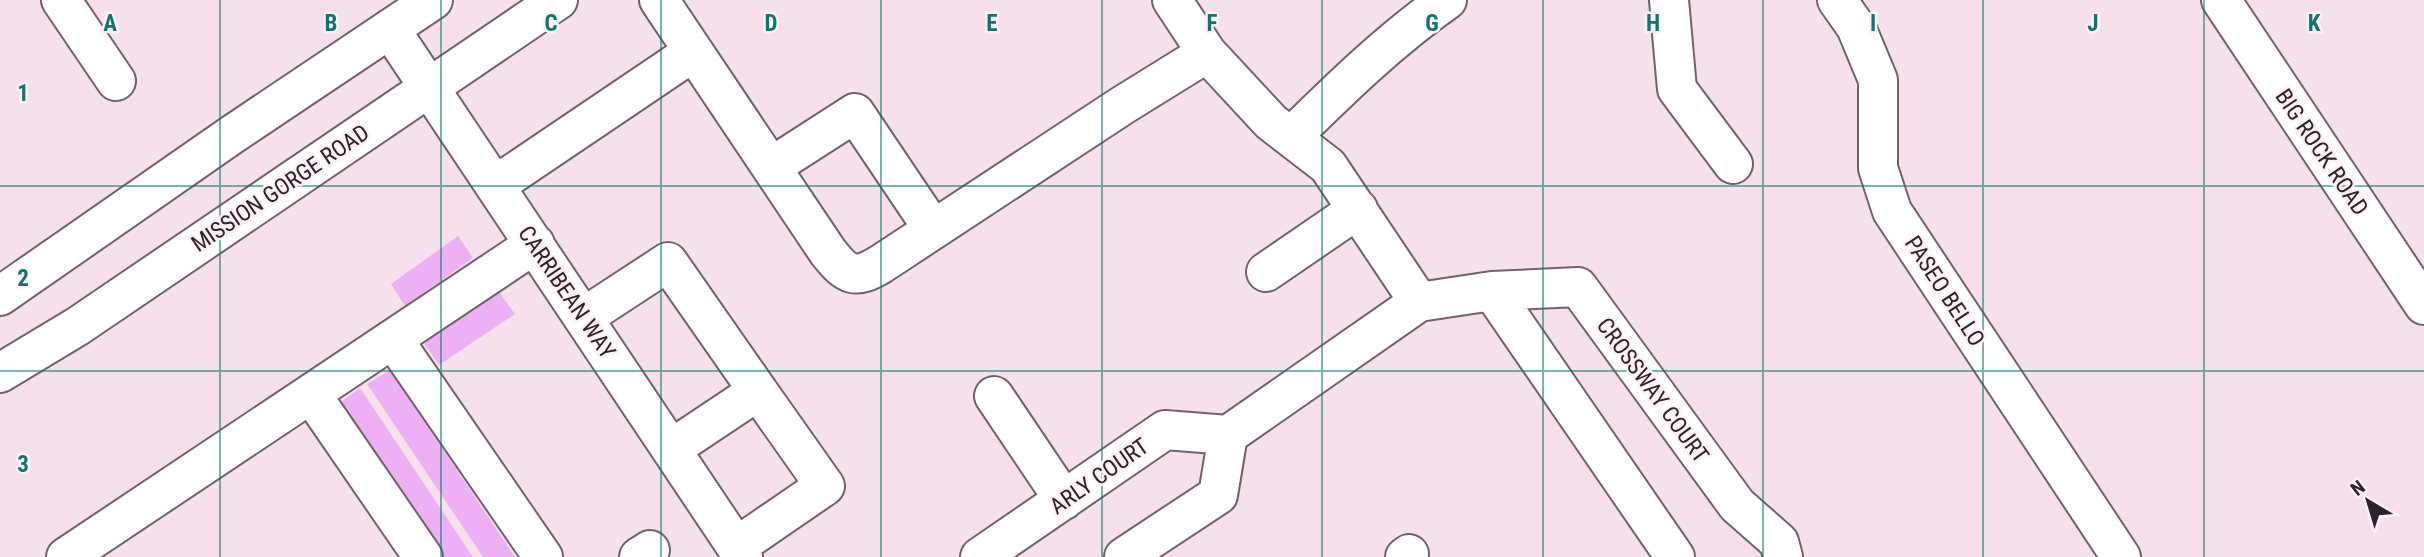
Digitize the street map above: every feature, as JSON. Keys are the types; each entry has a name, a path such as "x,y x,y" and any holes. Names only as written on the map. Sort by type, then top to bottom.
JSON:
{"street":[{"path":"61,0 116,80"},
{"path":"0,296 433,0"},
{"name":"MISSION GORGE ROAD","path":"0,373 78,326 558,0"},
{"path":"659,0 828,253 844,271 852,274 866,273 1207,53"},
{"path":"1124,557 1217,495 1228,435 1419,302 1328,166 1271,122 1207,53 1172,0"},
{"path":"1290,137 1362,68 1409,27 1447,0"},
{"path":"1670,0 1677,89 1733,164"},
{"name":"PASEO BELLO","path":"1836,0 1856,27 1878,80 1878,168 1892,211 2121,557"},
{"name":"BIG ROCK ROAD","path":"2221,0 2424,304"},
{"name":"CARRIBEAN WAY","path":"390,29 739,552"},
{"path":"496,185 694,52"},
{"path":"771,167 855,113 933,229"},
{"path":"1266,272 1358,209"},
{"path":"66,557 535,244"},
{"path":"584,317 668,262 825,486 739,552"},
{"name":"CROSSWAY COURT","path":"1419,302 1505,291 1578,287 1737,505 1779,542 1783,557"},
{"path":"1505,291 1675,557"},
{"path":"393,339 543,557"},
{"path":"671,449 758,391"},
{"path":"311,394 424,557"},
{"path":"994,396 1064,500"},
{"name":"ARLY COURT","path":"980,557 1165,430 1228,435"}],"building":[{"path":"458,236 473,258 405,306 391,284"},
{"path":"499,292 515,314 439,365 424,343"},
{"path":"390,370 515,557 483,557 367,384"},
{"path":"360,388 473,557 442,557 338,404"}]}
